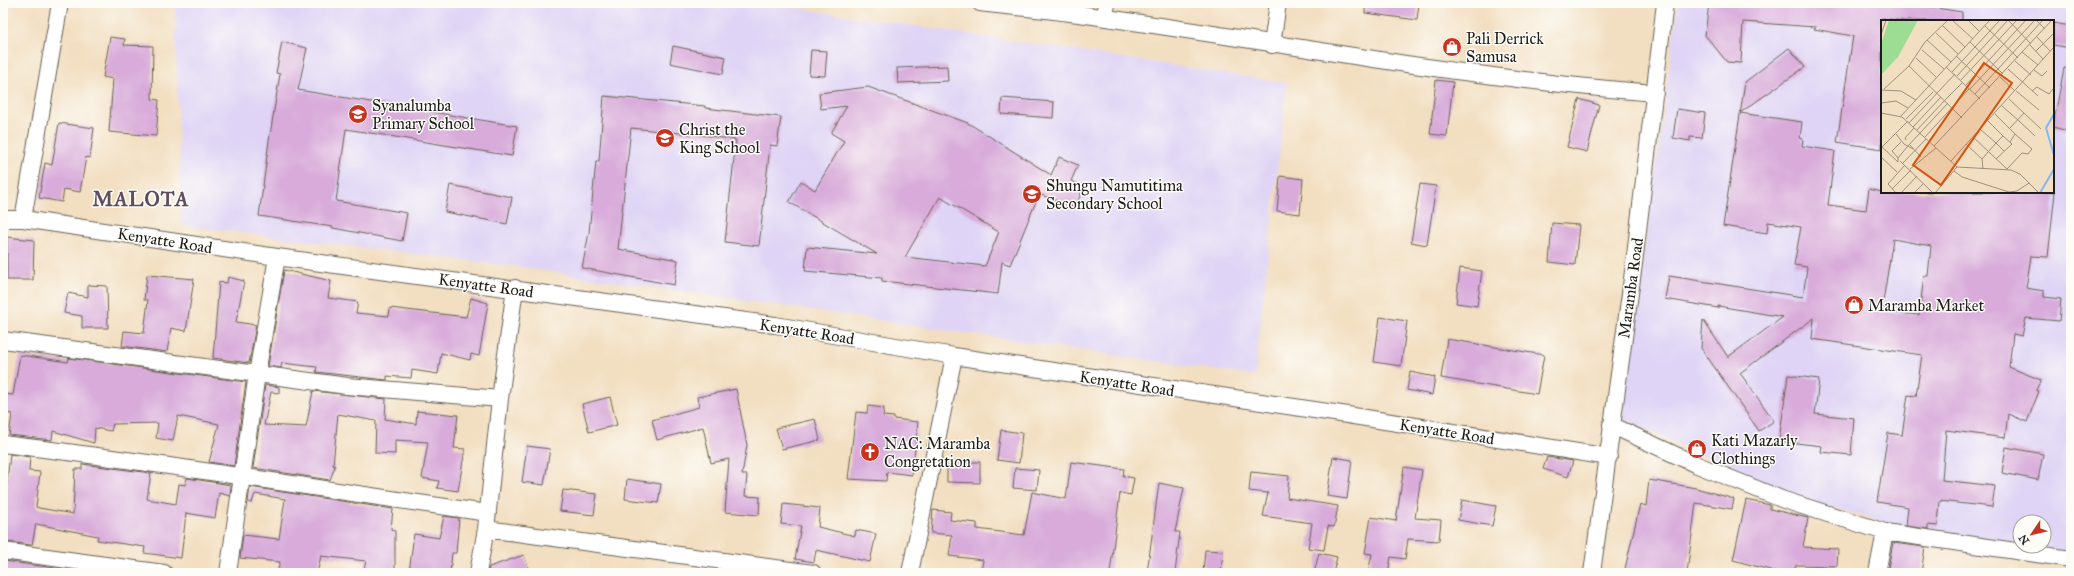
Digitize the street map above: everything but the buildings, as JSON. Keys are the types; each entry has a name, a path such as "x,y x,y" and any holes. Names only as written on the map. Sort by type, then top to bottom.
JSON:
{"street":[{"path":"23,219 60,3"},
{"path":"980,3 1106,10 1272,45 1389,63 1559,84 1655,93"},
{"path":"1272,45 1278,3"},
{"name":"Maramba Road","path":"1592,573 1609,457 1611,425 1634,264 1665,3"},
{"name":"Kenyatte Road","path":"3,219 23,219 277,257 516,288 775,325 954,356 1341,414 1609,457"},
{"path":"228,573 257,374 277,257"},
{"path":"478,573 486,529 500,399 516,288"},
{"path":"3,340 347,386 500,399"},
{"path":"910,573 954,356"},
{"path":"1611,425 1695,464 1784,500 1885,532 2071,559"},
{"path":"3,444 488,513"},
{"path":"486,529 813,573"},
{"path":"1877,573 1885,532"},
{"path":"3,551 164,573"}],"shaded area":[{"path":"175,3 753,3 811,10 1287,83 1255,376 519,267 181,225"},
{"name":"Maramba Market","path":"1678,3 2071,3 2071,565 2021,554 2052,554 2052,514 2012,514 2012,552 1908,529 1785,494 1622,418"}],"place":[{"name":"Pali Derrick Samusa","path":"1452,47"},
{"name":"Syanalumba Primary School","path":"358,114"},
{"name":"Christ the King School","path":"665,138"},
{"name":"Shungu Namutitima Secondary School","path":"1032,194"},
{"name":"Maramba Market","path":"1854,305"},
{"name":"Kati Mazarly Clothings","path":"1697,449"},
{"name":"NAC: Maramba Congretation","path":"870,452"}],"district":[{"name":"MALOTA","path":"141,199"}]}
